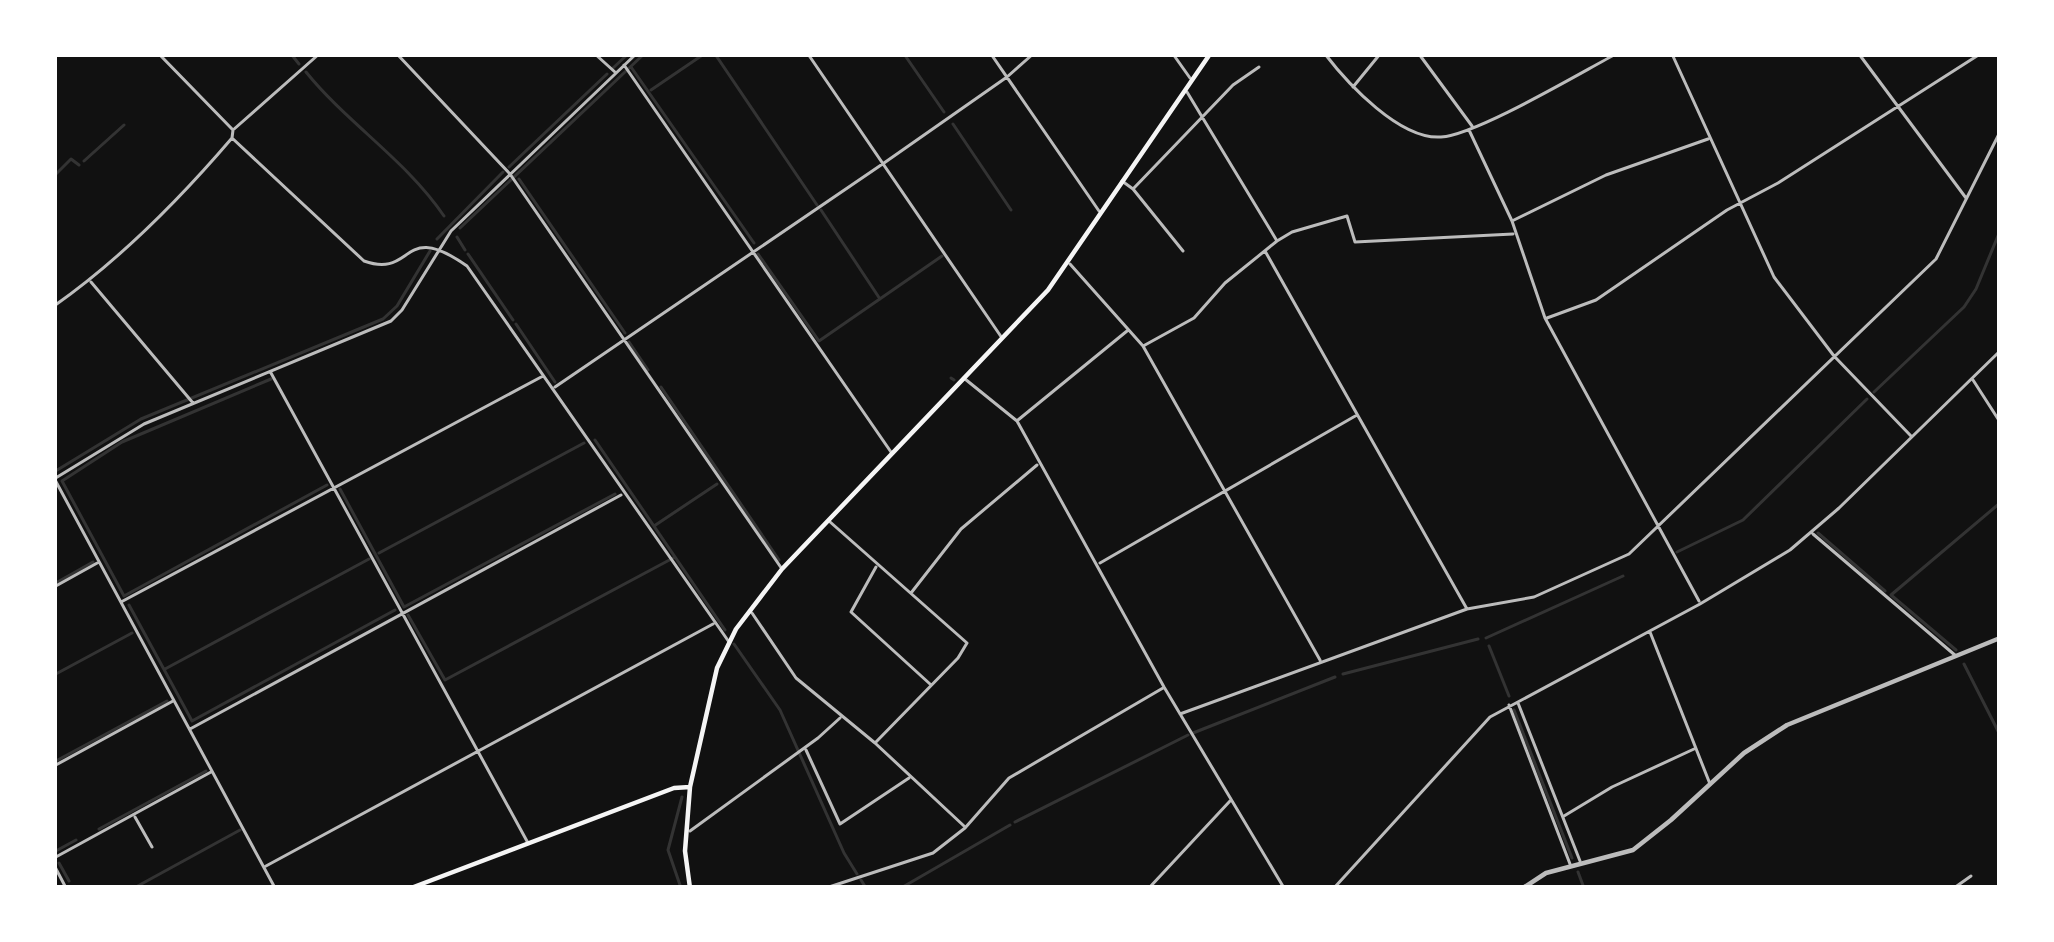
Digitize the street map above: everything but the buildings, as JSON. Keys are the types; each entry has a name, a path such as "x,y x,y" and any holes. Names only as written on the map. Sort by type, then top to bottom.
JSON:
{"main road":[{"path":"690,888 685,833 690,787 713,684 748,610 1036,303 1210,54"},
{"path":"411,888 674,788 690,787"}],"street":[{"path":"159,54 233,130"},
{"path":"54,306 90,281 187,190 232,138 233,130 319,54"},
{"path":"397,54 510,174 782,569"},
{"path":"596,54 616,74"},
{"path":"275,888 54,479 124,435 192,401 271,373 396,317 451,231 636,54"},
{"path":"808,54 1003,339"},
{"path":"991,54 1101,212"},
{"path":"553,388 884,164 1033,54"},
{"path":"1173,54 1192,80"},
{"path":"1325,54 1352,88 1411,130 1442,137 1471,129 1616,54"},
{"path":"1352,88 1380,54"},
{"path":"1419,54 1471,129 1512,221 1545,318 1700,604"},
{"path":"1591,54 1597,64"},
{"path":"1672,54 1774,277 1834,356 1912,437"},
{"path":"1859,54 1967,200"},
{"path":"1545,318 1596,300 1739,203 1980,54"},
{"path":"624,65 892,454"},
{"path":"1133,189 1233,85 1259,67"},
{"path":"1184,90 1192,96 1277,241"},
{"path":"1180,714 1467,609 1534,597 1629,554 1936,259 2000,131"},
{"path":"232,138 364,261 384,266 421,246 439,248 467,266 729,642"},
{"path":"1512,221 1606,176 1708,139"},
{"path":"1122,181 1183,251"},
{"path":"1143,346 1194,318 1225,284 1292,232 1347,216 1355,242 1514,234"},
{"path":"1265,251 1467,609"},
{"path":"1066,262 1143,346 1321,662"},
{"path":"90,281 192,401"},
{"path":"1016,421 1129,329"},
{"path":"1334,888 1490,717 1700,604 1812,532 2000,351"},
{"path":"271,373 529,845"},
{"path":"121,602 544,375"},
{"path":"1972,378 2000,422"},
{"path":"965,379 1016,421 1164,687 1284,888"},
{"path":"1097,565 1358,415"},
{"path":"911,593 961,530 1039,464"},
{"path":"190,729 624,494"},
{"path":"829,521 967,644 875,743"},
{"path":"1812,532 1958,657"},
{"path":"54,586 99,562"},
{"path":"878,564 851,612 931,686"},
{"path":"748,610 796,678 875,743 965,828"},
{"path":"266,866 714,624"},
{"path":"1649,631 1710,784"},
{"path":"1523,888 1546,873 1633,850 1744,753 1787,725 2000,638"},
{"path":"826,888 923,857 965,828 1012,776 1164,687"},
{"path":"54,766 175,700"},
{"path":"1517,700 1581,863"},
{"path":"1509,705 1571,866"},
{"path":"685,833 806,748 841,716"},
{"path":"806,748 840,824 910,777"},
{"path":"1563,817 1612,787 1694,749"},
{"path":"66,888 54,862 213,771"},
{"path":"1149,888 1232,800"},
{"path":"134,814 152,847"},
{"path":"1954,888 1971,876"}],"waterway":[{"path":"291,54 299,64"},
{"path":"613,68 628,54"},
{"path":"460,228 644,54"},
{"path":"651,90 704,54"},
{"path":"715,54 817,205"},
{"path":"904,54 944,112"},
{"path":"631,67 754,243"},
{"path":"306,72 412,177 444,216"},
{"path":"509,167 607,74"},
{"path":"953,124 1011,210"},
{"path":"84,161 124,125"},
{"path":"54,176 71,159 79,165"},
{"path":"437,239 503,172"},
{"path":"519,179 625,333"},
{"path":"821,210 880,299"},
{"path":"1874,392 1964,307 2000,231"},
{"path":"457,237 465,250"},
{"path":"54,472 141,419 383,319 397,306 430,251"},
{"path":"468,254 513,320"},
{"path":"758,254 819,341 942,256"},
{"path":"516,324 555,382"},
{"path":"629,342 648,370"},
{"path":"271,379 122,442 62,481 124,596 327,485"},
{"path":"661,387 779,560"},
{"path":"1677,552 1743,520 1867,399"},
{"path":"595,440 725,630"},
{"path":"379,553 584,443"},
{"path":"654,526 717,484"},
{"path":"340,489 404,607 615,494"},
{"path":"1956,650 1891,595 2000,503"},
{"path":"1818,533 1885,591"},
{"path":"408,615 445,680 675,557"},
{"path":"165,669 369,559"},
{"path":"54,584 93,562"},
{"path":"1486,638 1623,576"},
{"path":"129,605 192,721 395,610"},
{"path":"54,675 132,633"},
{"path":"1343,674 1478,639"},
{"path":"734,644 780,710 857,874"},
{"path":"1489,646 1509,696"},
{"path":"1964,664 2000,735"},
{"path":"1193,733 1335,677"},
{"path":"54,762 167,701"},
{"path":"1514,710 1572,858"},
{"path":"1015,822 1188,735"},
{"path":"99,829 206,771"},
{"path":"681,888 668,850 682,797"},
{"path":"901,888 1010,825"},
{"path":"134,888 240,830"},
{"path":"54,852 76,840"},
{"path":"59,863 69,881"},
{"path":"1578,872 1584,888"},
{"path":"861,880 866,888"}]}
